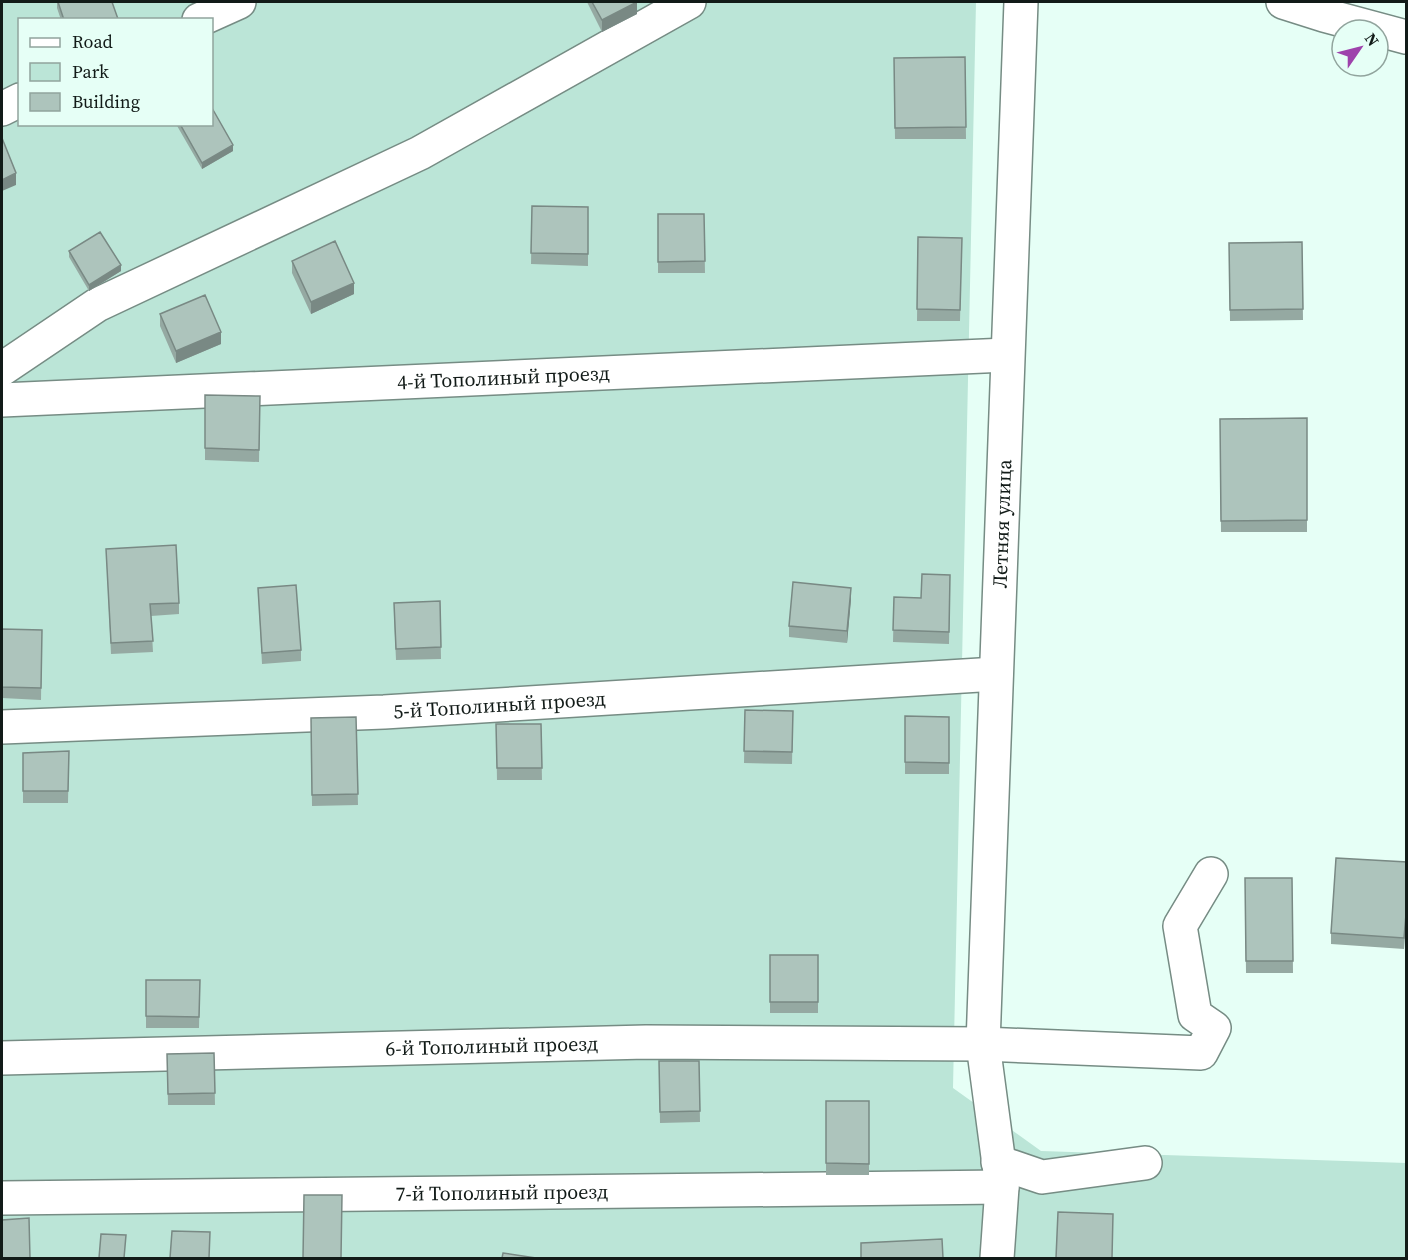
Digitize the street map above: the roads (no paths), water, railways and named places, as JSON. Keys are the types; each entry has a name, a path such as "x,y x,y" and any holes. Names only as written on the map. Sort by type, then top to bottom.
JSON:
{"street":[{"path":"203,18 239,2"},
{"path":"2,369 97,305 420,153 689,2"},
{"name":"Летняя улица","path":"997,1258 1000,1175 983,1044 1006,355 1021,2"},
{"path":"1283,2 1407,37"},
{"path":"2,109 18,101"},
{"name":"4-й Тополиный проезд","path":"2,400 1006,355"},
{"name":"5-й Тополиный проезд","path":"2,727 384,712 996,674"},
{"name":"6-й Тополиный проезд","path":"2,1058 646,1042 983,1044 1201,1053 1214,1028 1195,1015 1180,926 1210,874"},
{"name":"7-й Тополиный проезд","path":"2,1198 1000,1175 1042,1177 1145,1163"}]}
